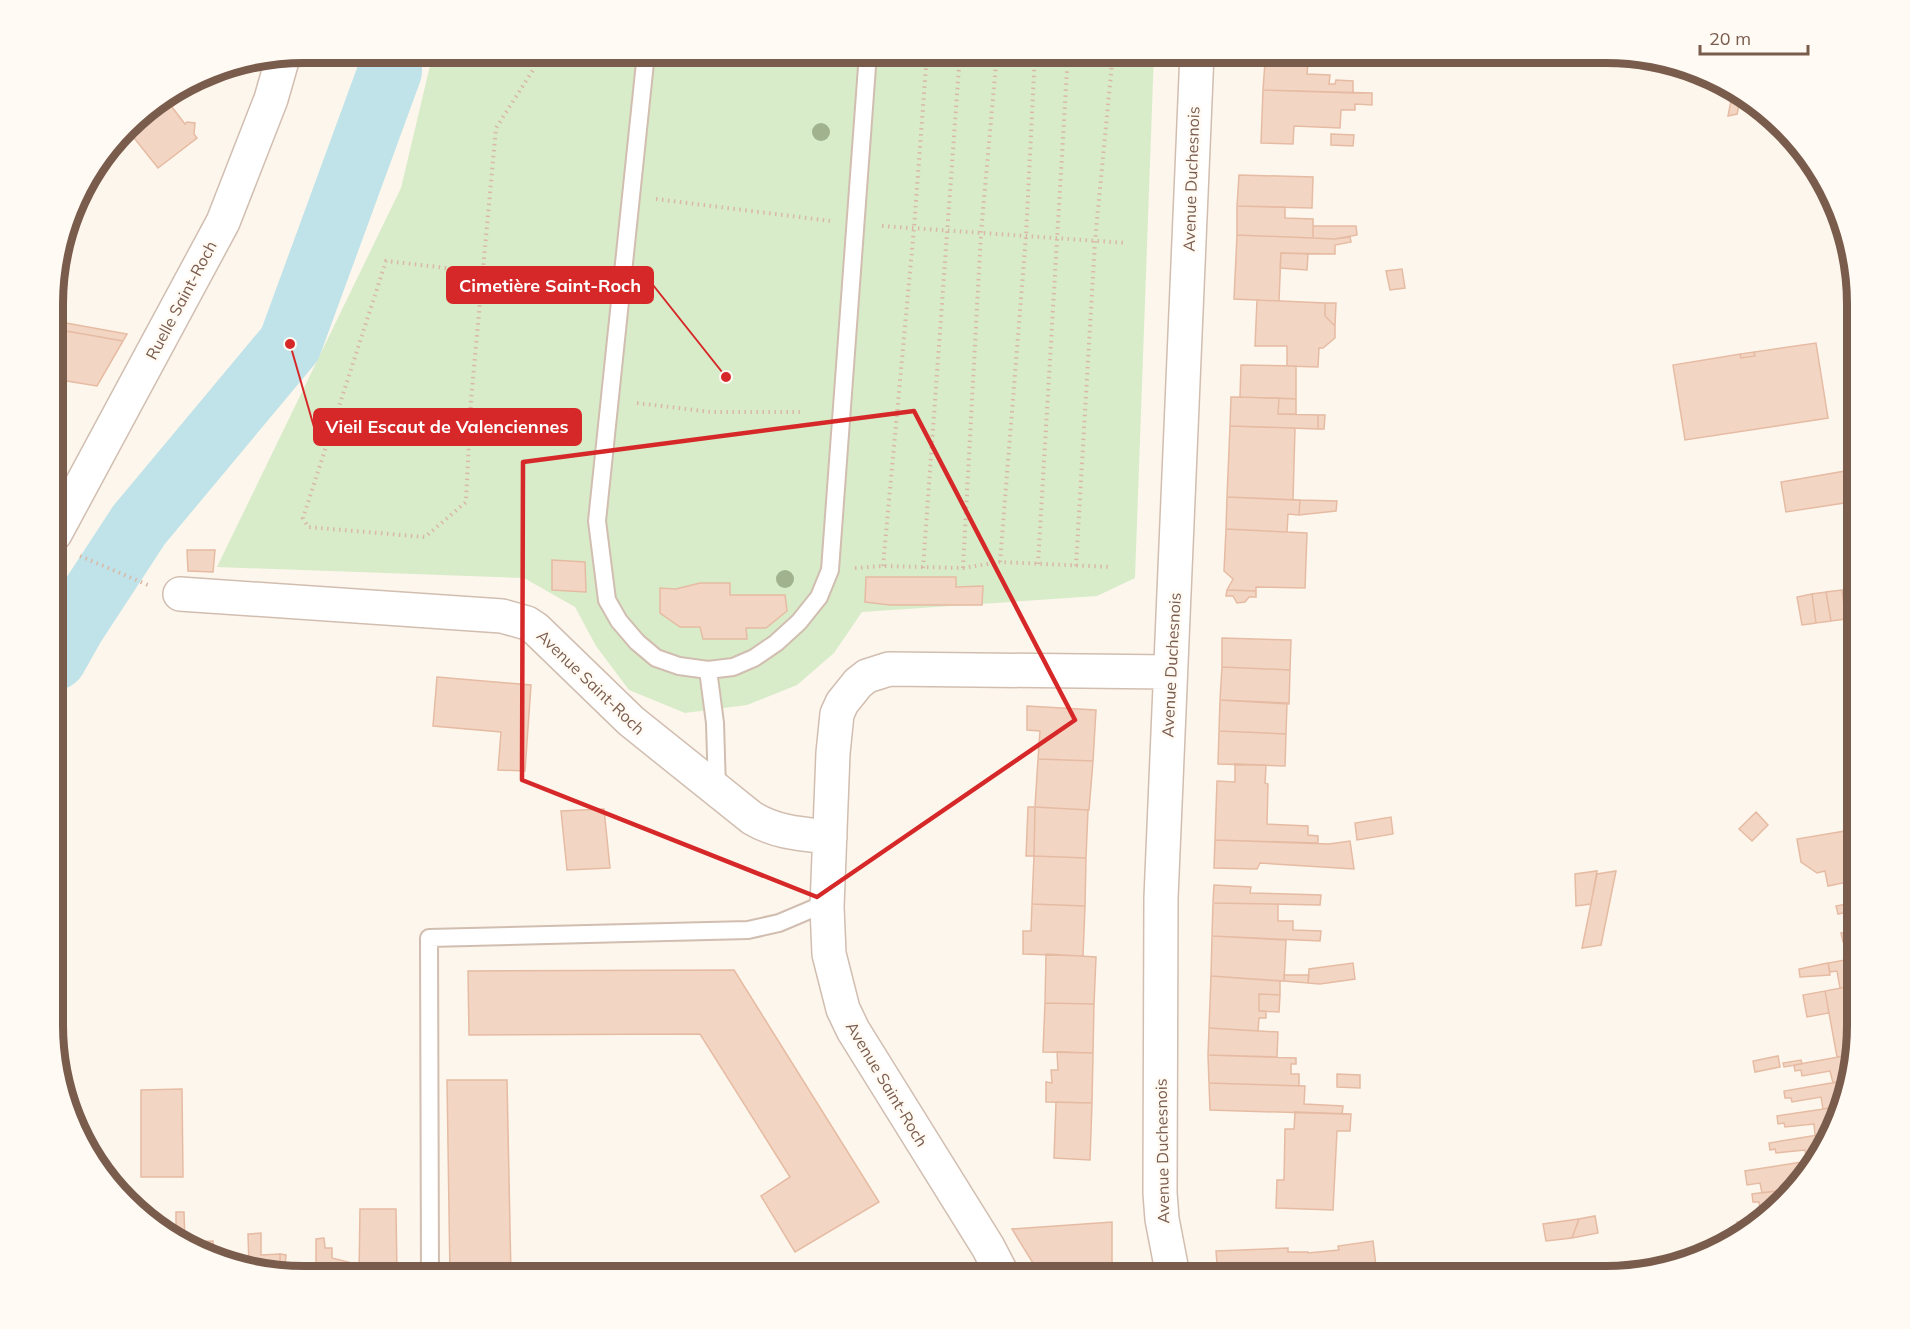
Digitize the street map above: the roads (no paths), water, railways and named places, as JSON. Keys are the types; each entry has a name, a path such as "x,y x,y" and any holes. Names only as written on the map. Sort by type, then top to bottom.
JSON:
{"street":[{"name":"Avenue Duchesnois","path":"1171,1266 1162,1219 1160,1193 1160,947 1197,63"},
{"name":"Ruelle Saint-Roch","path":"65,544 223,222 271,99 281,64"},
{"name":"Avenue Saint-Roch","path":"180,594 514,618 537,629 630,721 765,826 790,833 830,837"},
{"name":"Avenue Saint-Roch","path":"998,1266 853,1030 843,1009 829,954 827,906 837,714 849,692 867,676 889,669 1170,672"}],"lane":[{"path":"645,63 597,521 607,600 619,621 637,642 656,658 679,666 708,670 733,667 754,658 776,643 799,622 819,597 830,570 867,63"},
{"path":"708,670 715,723 717,790"},
{"path":"430,1266 429,938 748,930 779,923 827,906"}],"waterway":[{"path":"63,644 139,525 290,344 390,71 390,63"}],"place":[{"name":"Vieil Escaut de Valenciennes","path":"290,344"},
{"name":"Cimetière Saint-Roch","path":"726,377"}]}
